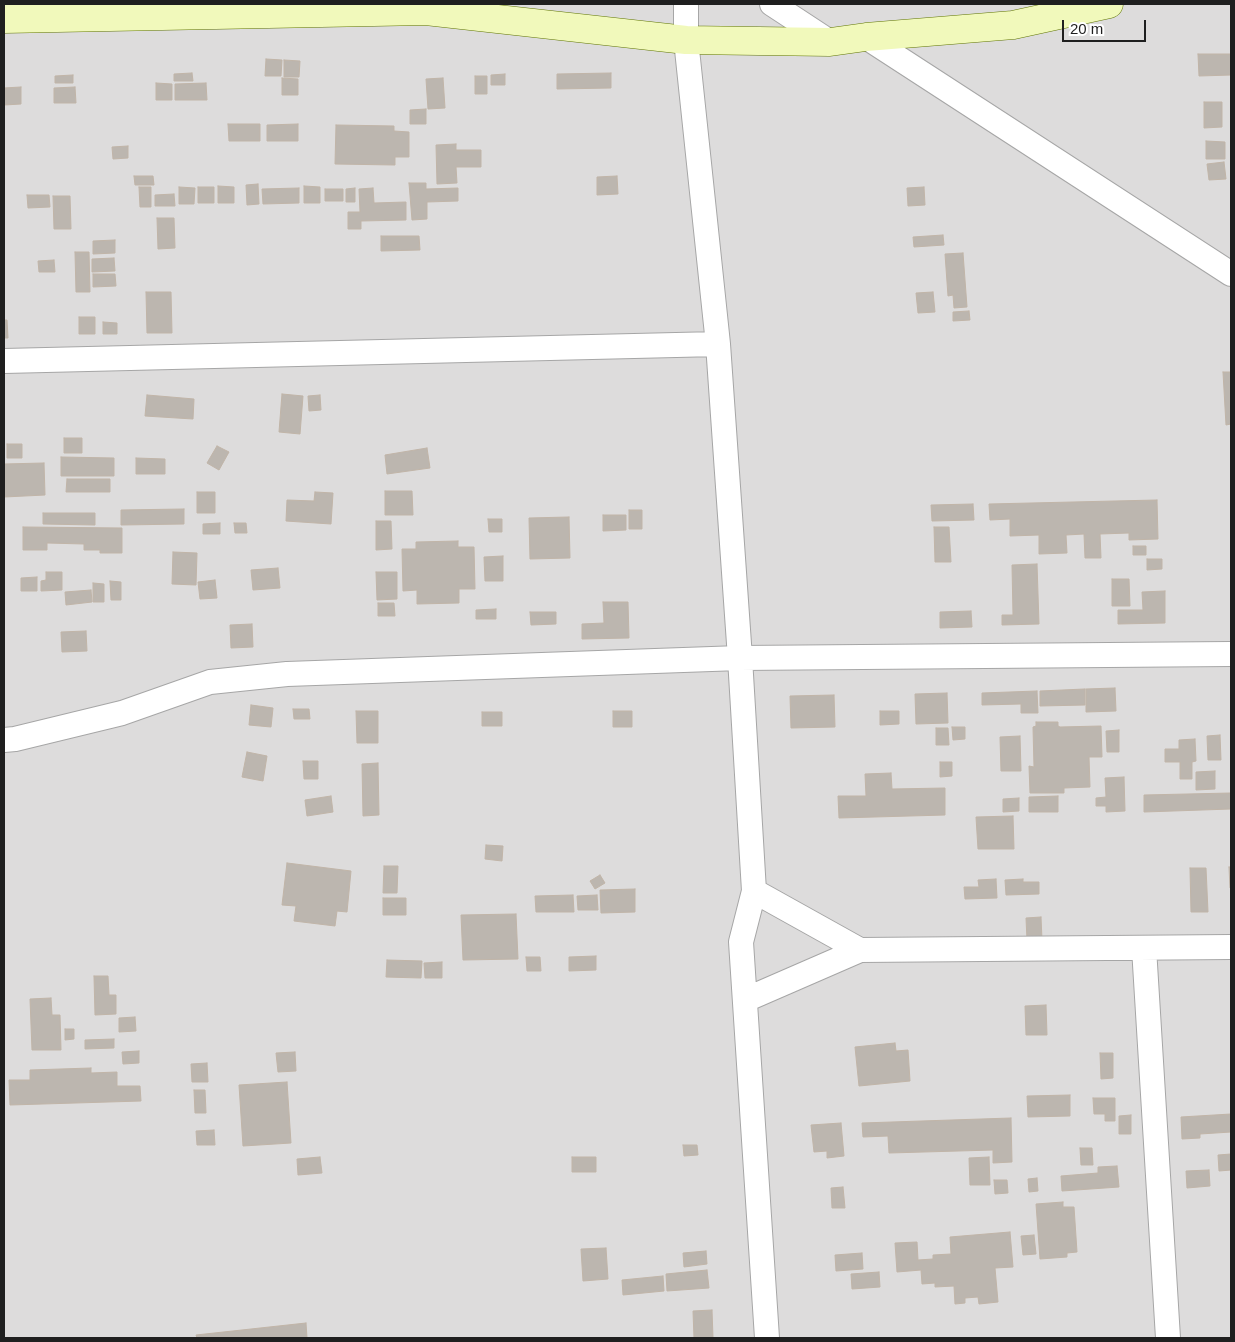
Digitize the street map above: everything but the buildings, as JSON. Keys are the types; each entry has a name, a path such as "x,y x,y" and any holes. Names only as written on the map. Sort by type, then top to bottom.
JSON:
{"street":[{"path":"686,4 686,40 718,344 740,658 754,890 741,942 767,1338"},
{"path":"772,4 830,42"},
{"path":"4,19 426,11 686,40 830,42 866,37 1014,25 1109,4"},
{"path":"866,37 1231,274"},
{"path":"4,361 718,344"},
{"path":"4,740 16,739 122,713 210,682 288,674 740,658 1231,654"},
{"path":"754,890 860,950"},
{"path":"745,1000 860,950 1231,947"},
{"path":"1144,948 1168,1338"}],"shaded area":[{"path":"4,4 1231,4 1231,1338 4,1338"}]}
